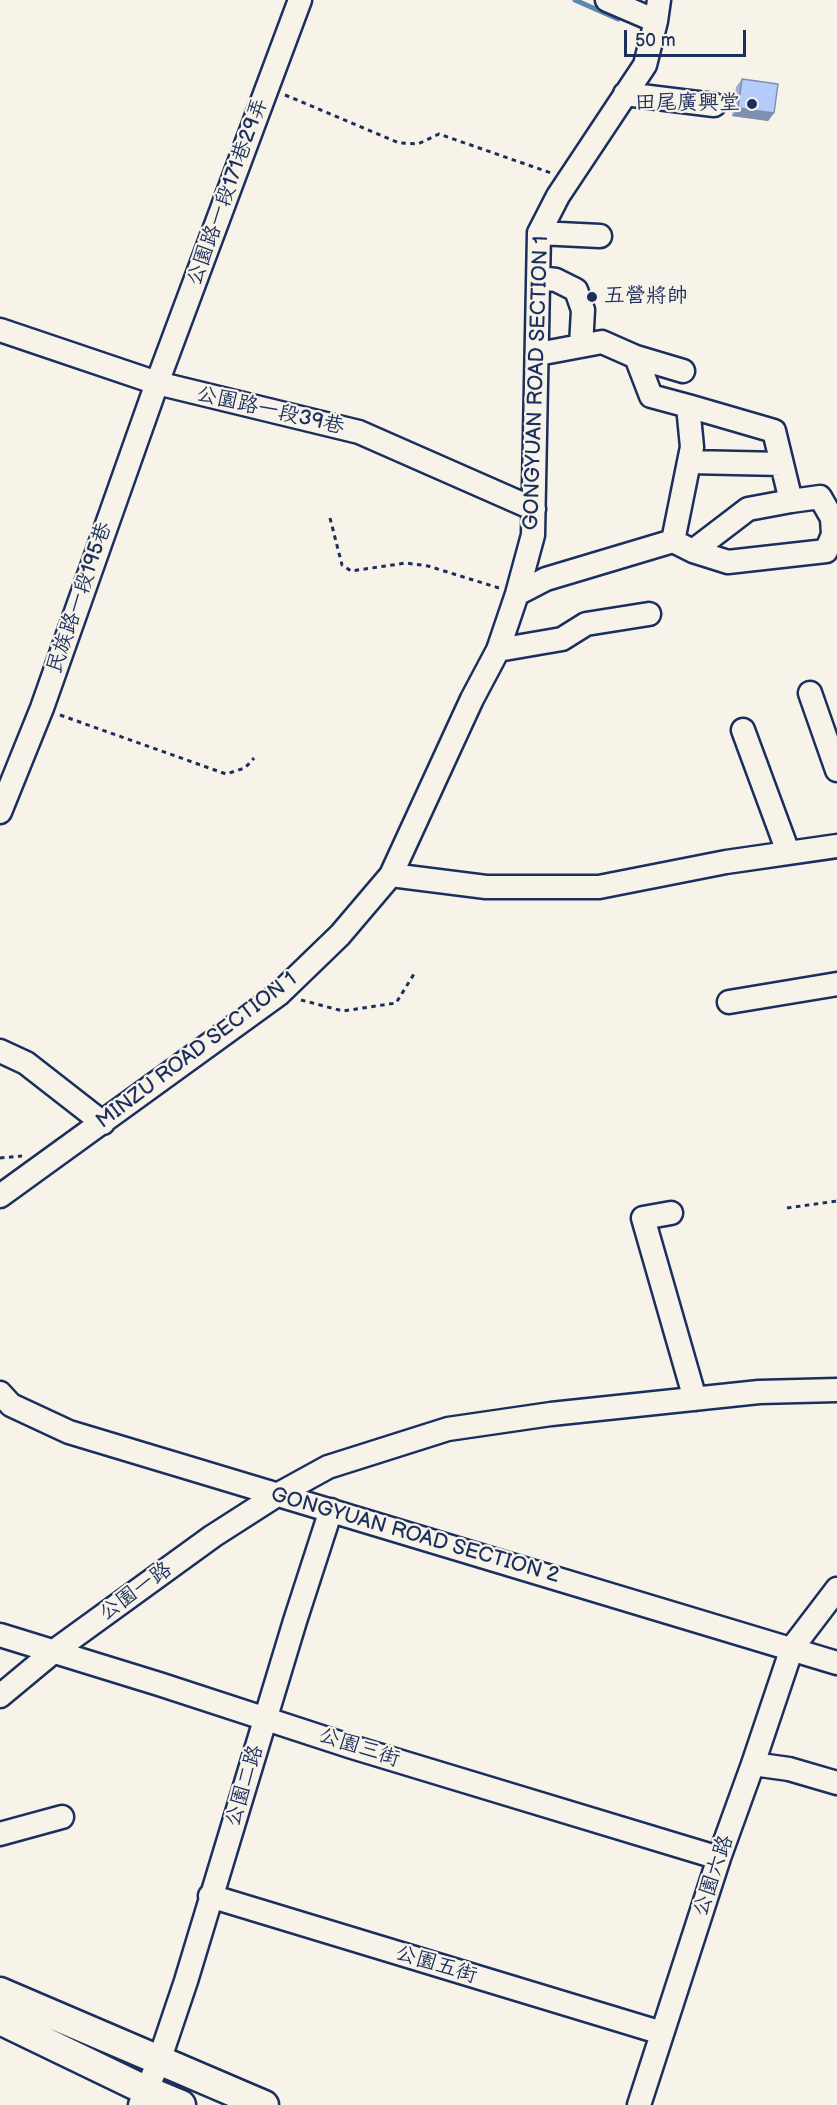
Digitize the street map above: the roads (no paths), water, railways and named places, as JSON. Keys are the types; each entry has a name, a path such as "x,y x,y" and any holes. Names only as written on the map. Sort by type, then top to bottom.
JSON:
{"main road":[{"path":"0,1992 264,2105"},
{"path":"0,2020 142,2097 181,2105"}],"street":[{"name":"公園路一段171巷29弄","path":"156,383 300,0"},
{"path":"607,0 657,10"},
{"name":"GONGYUAN ROAD SECTION 1","path":"391,875 472,699 498,650 517,594 533,535 539,233 558,196 645,64 657,10"},
{"path":"626,94 714,105"},
{"path":"539,233 600,236"},
{"path":"539,278 556,280 576,290 583,310 581,346"},
{"name":"公園路一段39巷","path":"0,330 156,383 359,432 534,509"},
{"path":"538,354 602,342 636,357 683,371"},
{"path":"636,357 651,396 774,431 791,501"},
{"name":"民族路一段195巷","path":"0,812 42,708 156,383"},
{"path":"683,546 692,447 688,406"},
{"path":"689,462 782,464"},
{"path":"517,594 546,579 683,546 716,531 748,509 820,497 832,518 833,535 826,551 728,562 683,546"},
{"path":"498,650 562,639 586,624 649,614"},
{"path":"810,693 837,770"},
{"path":"742,730 788,852"},
{"path":"391,875 486,887 599,887 788,852 837,846"},
{"name":"MINZU ROAD SECTION 1","path":"0,1196 279,994 340,935 391,875"},
{"path":"729,1002 837,984"},
{"path":"0,1051 26,1063 103,1123"},
{"path":"671,1213 643,1218 695,1399"},
{"name":"公園一路","path":"0,1696 53,1652 213,1536 277,1495 328,1467 448,1429 551,1414 759,1392 837,1390"},
{"name":"GONGYUAN ROAD SECTION 2","path":"0,1393 10,1404 69,1432 837,1663"},
{"name":"公園二路","path":"142,2097 159,2061 186,1981 210,1896 331,1510"},
{"name":"公園六路","path":"639,2105 719,1858 792,1648 837,1589"},
{"name":"公園三街","path":"0,1635 363,1751 719,1858"},
{"path":"753,1764 789,1769 837,1783"},
{"path":"0,1834 62,1817"},
{"name":"公園五街","path":"210,1896 662,2033"}],"waterway":[{"path":"575,0 618,19"}],"place":[{"name":"田尾廣興堂","path":"752,104"},
{"name":"五營將帥","path":"592,297"}]}
